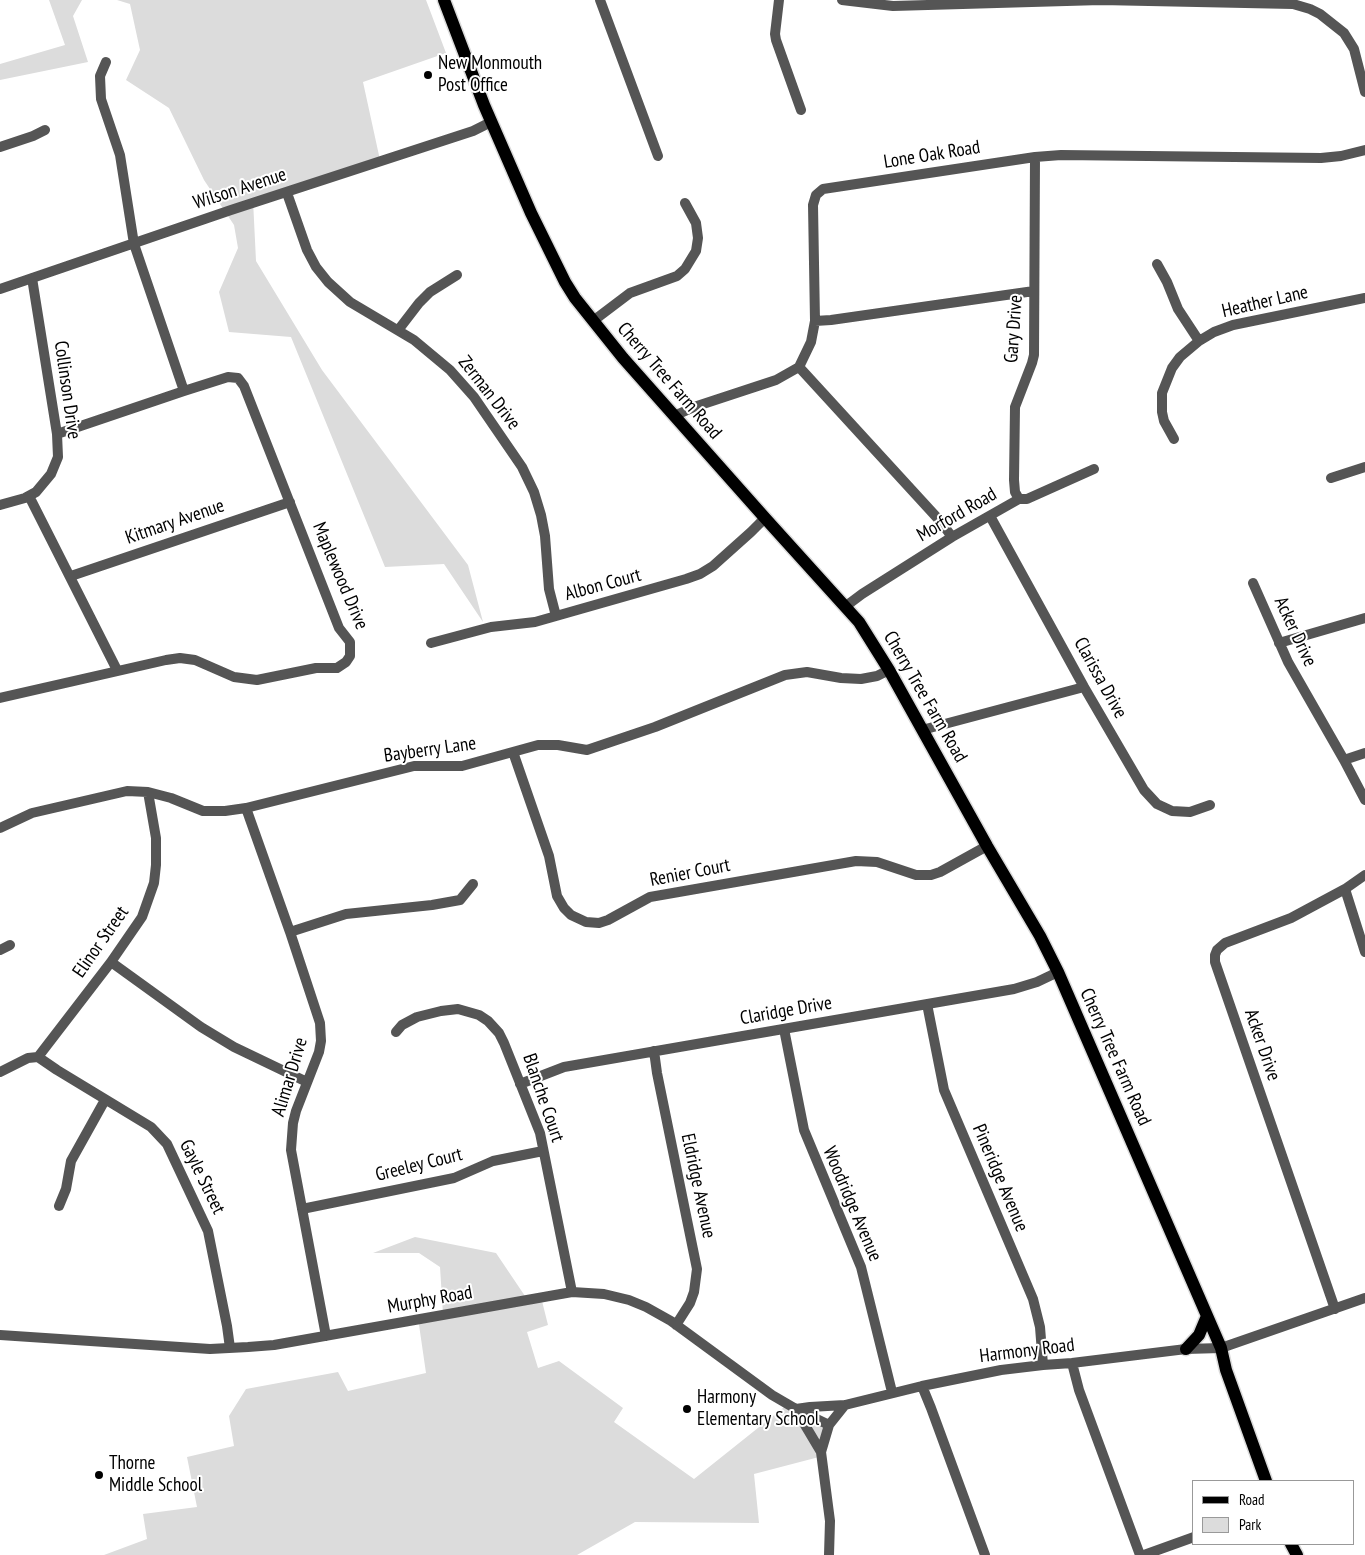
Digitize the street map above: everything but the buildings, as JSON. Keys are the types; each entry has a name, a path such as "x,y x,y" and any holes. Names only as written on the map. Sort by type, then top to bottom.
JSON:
{"main road":[{"name":"Cherry Tree Farm Road","path":"444,0 491,122 552,258 575,298 674,416 764,518 846,606 869,636 1040,936 1058,972 1207,1316 1266,1480"},
{"path":"1186,1349 1199,1335 1207,1316"}],"street":[{"path":"600,0 658,156"},
{"path":"778,0 776,40 801,110"},
{"path":"842,0 892,6 1101,0 1293,4 1310,9 1334,23 1350,42 1358,62 1365,92"},
{"path":"106,62 100,76 100,99 120,155 134,244 184,391"},
{"name":"Wilson Avenue","path":"0,289 231,210 472,131 491,122"},
{"path":"0,147 34,136 45,130"},
{"name":"Lone Oak Road","path":"800,367 811,342 815,321 813,205 819,191 1035,157 1061,155 1321,158 1341,156 1365,150"},
{"name":"Gary Drive","path":"1019,499 1015,492 1014,480 1015,407 1034,356 1035,157"},
{"name":"Zerman Drive","path":"287,193 308,250 316,267 328,282 350,302 399,330 437,357 466,386 522,467 534,492 541,515 545,536 549,589 556,616"},
{"path":"593,321 630,293 677,276 686,269 696,251 698,238 696,223 685,203"},
{"path":"1157,264 1178,309 1199,341"},
{"path":"399,330 419,303 430,292 456,275"},
{"name":"Collinson Drive","path":"0,504 29,496 44,484 56,464 59,451 32,278"},
{"path":"815,321 1034,290"},
{"name":"Heather Lane","path":"1174,439 1164,420 1162,393 1172,368 1180,357 1199,341 1214,332 1232,325 1365,298"},
{"path":"674,416 694,407 776,380 800,367 922,500 952,537"},
{"name":"Maplewood Drive","path":"0,698 117,670 186,658 202,662 234,677 257,680 316,668 337,668 346,662 351,651 350,642 339,628 240,379 235,376 228,377 57,434"},
{"path":"1331,478 1365,467"},
{"name":"Morford Road","path":"846,606 952,537 1019,499 1027,499 1094,469"},
{"path":"29,496 117,670"},
{"name":"Kitmary Avenue","path":"71,576 290,502"},
{"name":"Clarissa Drive","path":"990,516 1084,687 1128,764 1151,799 1164,808 1180,813 1190,812 1210,805"},
{"name":"Albon Court","path":"431,643 496,626 530,624 700,574 713,566 764,518"},
{"name":"Acker Drive","path":"1253,584 1288,662 1365,800"},
{"path":"1279,643 1365,618"},
{"name":"Bayberry Lane","path":"0,828 32,813 127,791 148,792 171,798 203,812 224,811 246,808 414,766 462,766 533,746 552,744 587,750 595,749 796,672 811,672 841,678 861,679 877,676 889,670"},
{"path":"922,730 1084,687"},
{"name":"Renier Court","path":"513,752 549,856 556,896 571,915 586,922 608,920 650,897 856,861 877,862 916,875 931,875 987,846"},
{"path":"1344,760 1365,753"},
{"name":"Elinor Street","path":"38,1057 111,962 142,917 154,883 157,848 148,792"},
{"name":"Alimar Drive","path":"246,808 290,932 318,1016 321,1033 319,1052 296,1111 291,1137 293,1162 326,1336"},
{"name":"Acker Drive","path":"1335,1309 1215,962 1217,950 1225,943 1291,918 1345,889 1365,875"},
{"path":"290,932 346,914 432,905 460,900 473,884"},
{"path":"1345,889 1365,952"},
{"path":"0,950 10,945"},
{"path":"111,962 201,1027 234,1047 307,1082"},
{"name":"Claridge Drive","path":"520,1084 564,1067 1014,989 1037,982 1058,972"},
{"name":"Pineridge Avenue","path":"928,1004 944,1090 1033,1299 1040,1327 1044,1365"},
{"name":"Blanche Court","path":"396,1032 407,1022 441,1011 458,1009 478,1015 488,1021 499,1033 540,1133 572,1292"},
{"name":"Woodridge Avenue","path":"784,1029 804,1130 861,1267 892,1392"},
{"name":"Eldridge Avenue","path":"654,1051 697,1270 694,1292 690,1303 676,1325"},
{"path":"0,1072 28,1058 38,1057"},
{"name":"Gayle Street","path":"38,1057 151,1127 167,1144 208,1231 228,1326 230,1348"},
{"path":"58,1206 66,1189 71,1161 106,1100"},
{"name":"Greeley Court","path":"302,1209 454,1178 492,1161 543,1151"},
{"name":"Murphy Road","path":"0,1335 230,1348 274,1345 572,1292 604,1294 629,1300 646,1307 676,1325 772,1395 796,1410 830,1425"},
{"name":"Harmony Road","path":"796,1410 810,1407 845,1406 892,1392 1001,1370 1186,1349 1220,1348 1365,1298"},
{"path":"1072,1363 1140,1555"},
{"path":"922,1386 932,1408 985,1555"},
{"path":"821,1452 830,1425 845,1406"},
{"path":"796,1410 821,1452 830,1521 829,1555"},
{"path":"1144,1555 1192,1538"}],"green space":[{"path":"49,0 82,0 73,16 88,62 0,80 0,64 65,45"},
{"path":"117,0 426,0 446,53 363,82 380,160 253,200 256,261 322,370 468,565 483,622 444,564 385,567 291,337 229,332 219,292 238,248 234,225 204,180 169,108 126,80 140,50 130,4"},
{"path":"415,1237 496,1253 527,1299 541,1297 548,1325 527,1332 538,1368 559,1361 623,1408 614,1422 694,1479 788,1404 828,1424 819,1457 754,1474 759,1523 635,1522 577,1555 104,1555 147,1539 143,1514 197,1507 187,1457 234,1446 229,1416 246,1389 338,1372 348,1391 426,1373 418,1318 443,1314 440,1267 419,1253 373,1253"}],"place":[{"name":"New Monmouth Post Office","path":"428,75"},
{"name":"Harmony Elementary School","path":"687,1409"},
{"name":"Thorne Middle School","path":"99,1475"}]}
